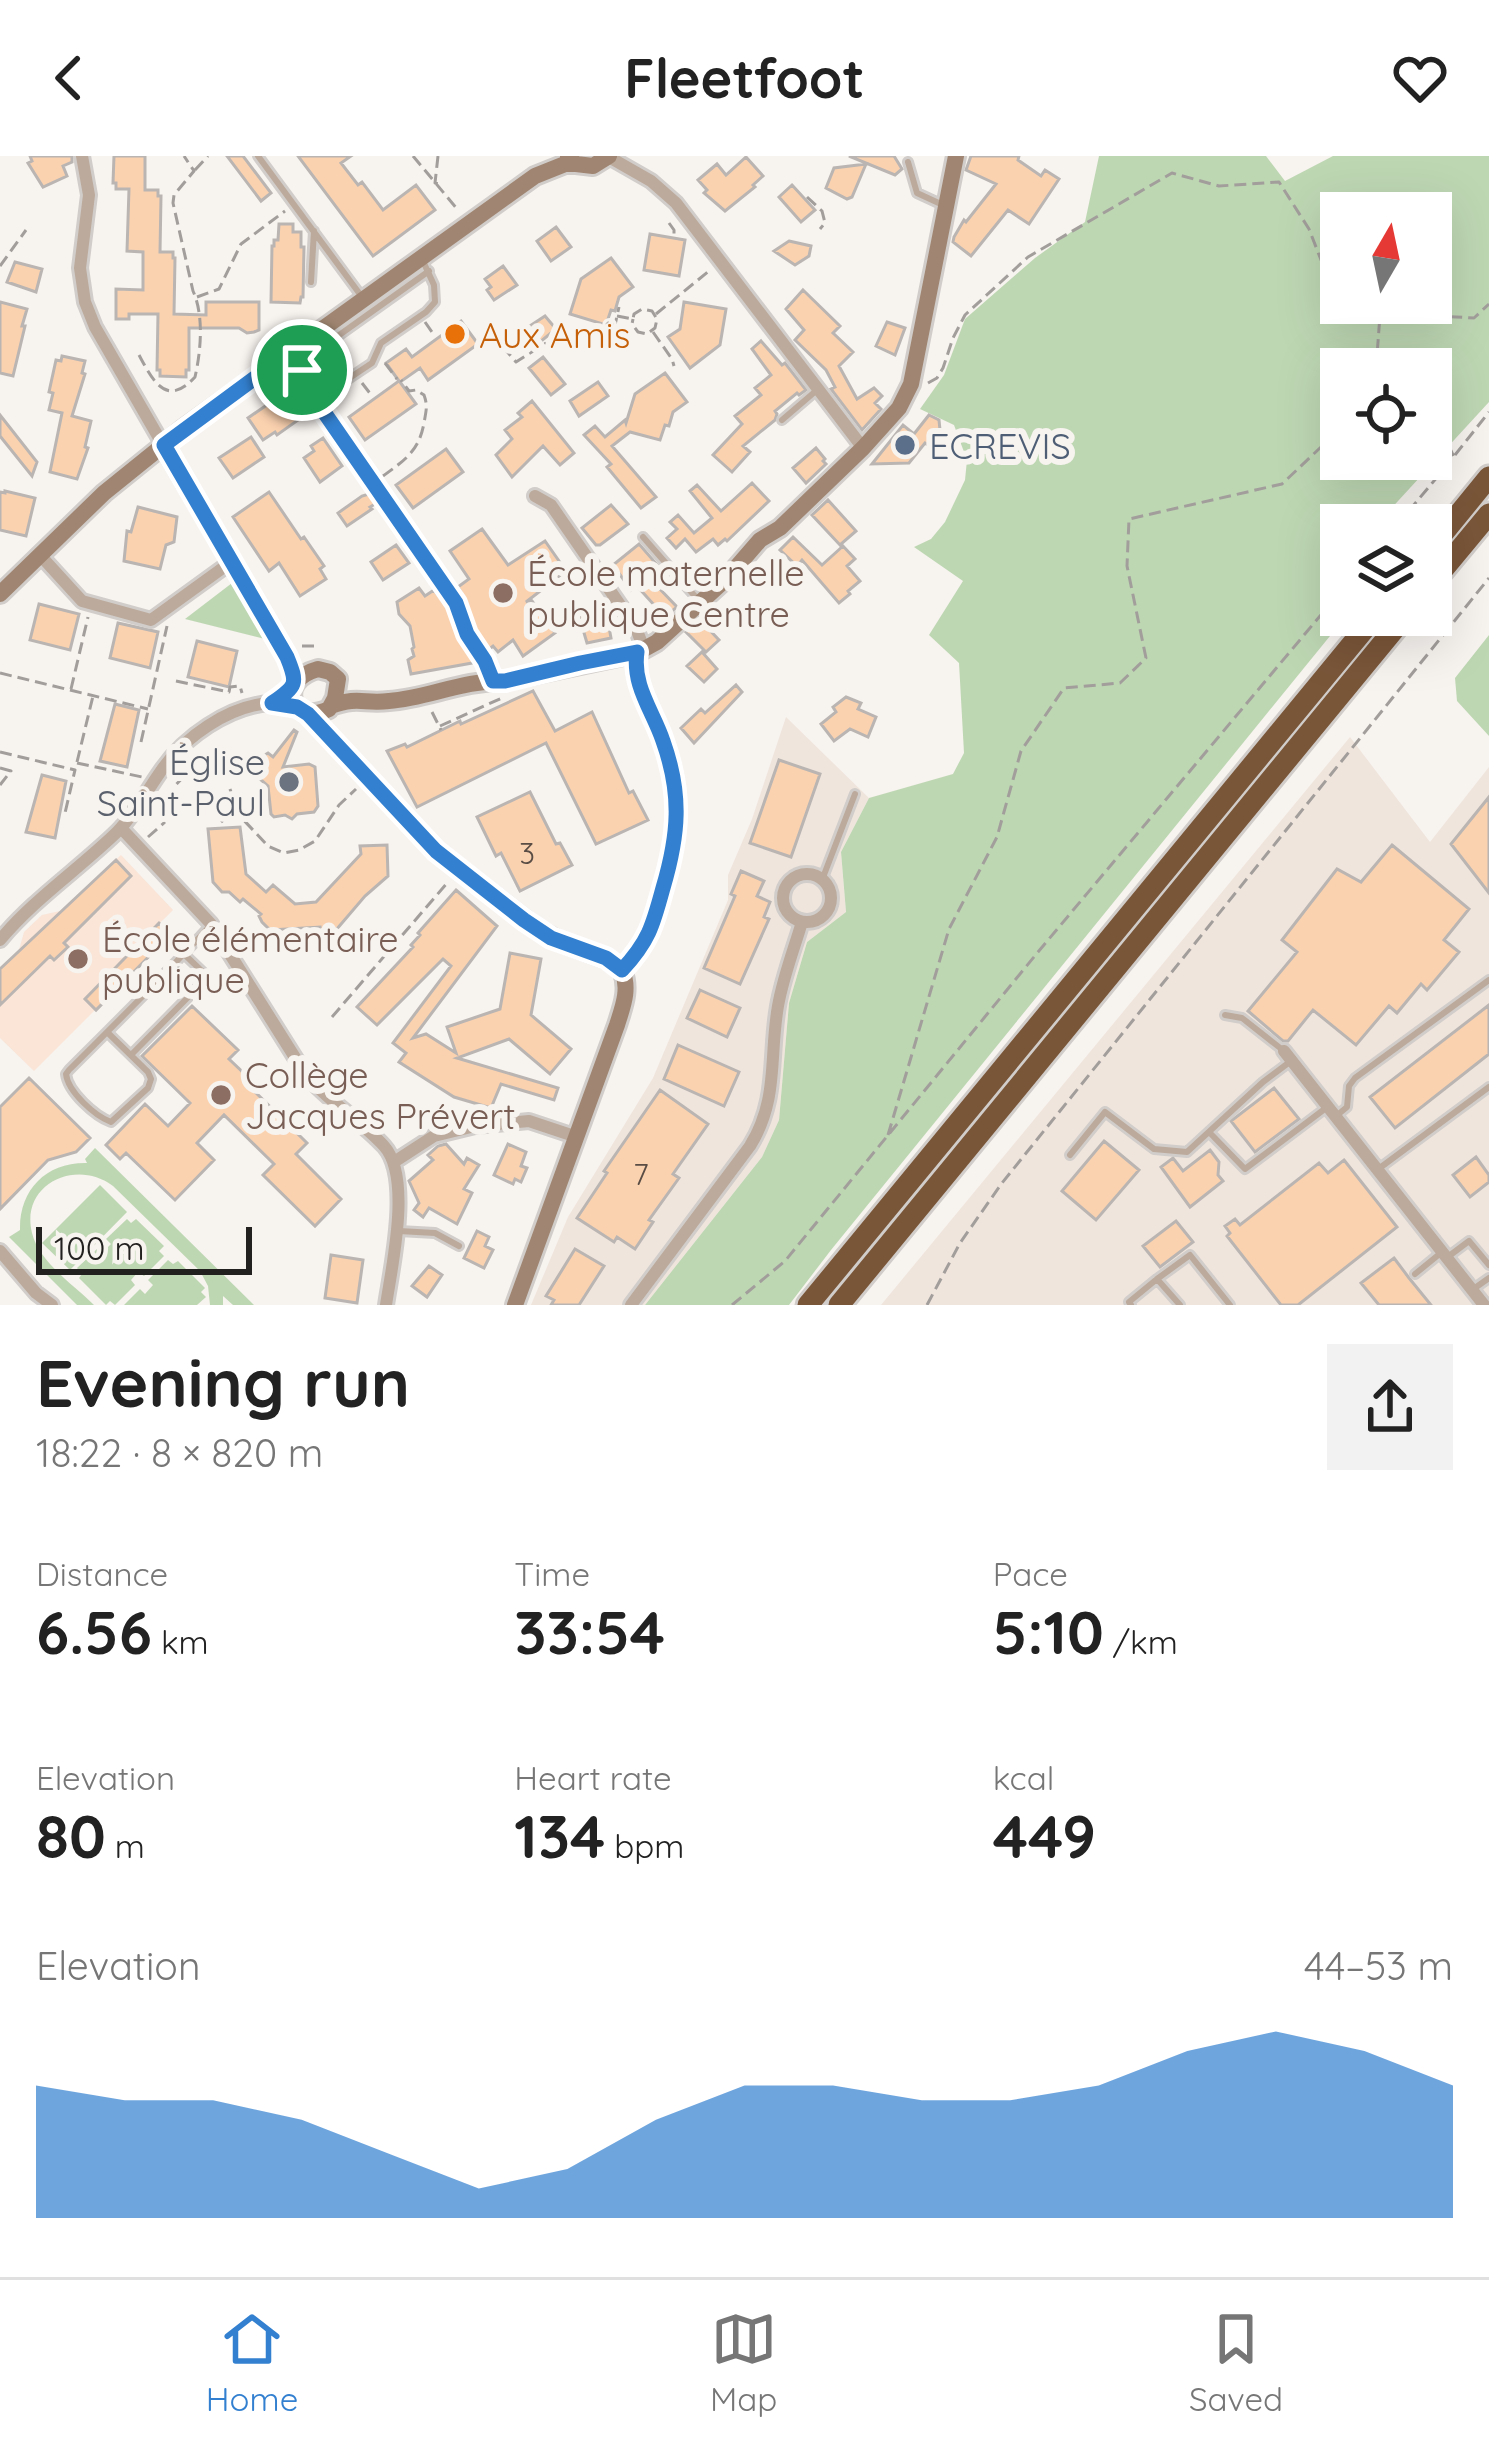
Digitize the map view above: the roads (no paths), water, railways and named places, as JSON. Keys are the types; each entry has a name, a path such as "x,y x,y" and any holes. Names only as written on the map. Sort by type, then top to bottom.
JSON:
{"highway":[{"path":"1452,523 1489,478"},
{"path":"1452,559 1489,514"},
{"path":"808,1305 1359,636"},
{"path":"839,1305 1389,636"}],"street":[{"path":"82,156 89,195 80,268 95,327 231,562 291,653 330,672 355,698"},
{"path":"0,595 104,493 164,445 364,300 425,265 535,176 552,156"},
{"path":"272,703 315,715 355,698 384,702 640,651 700,603 760,541 781,528 899,408 911,384 919,314 956,156"},
{"path":"535,176 572,160 593,166 609,157 669,195 863,448"},
{"path":"290,352 306,386 373,483 388,518 456,603"},
{"path":"535,496 551,505 636,628 640,651 636,679 674,777 673,854 650,935 622,970"},
{"path":"40,555 81,600 151,620 231,562"},
{"path":"291,653 292,698 425,840 551,938 606,958 622,970 627,981 577,1137 515,1305"},
{"path":"0,940 121,828 167,762 196,735 226,716 272,703 301,674 318,669"},
{"path":"328,736 338,679"},
{"path":"121,828 211,924 306,1075 384,1146 394,1162 399,1191 386,1305"},
{"path":"800,875 822,880 830,893 828,909 817,920 794,919 785,908 785,889 800,875"},
{"path":"631,1305 751,1146 766,1118 779,1001 802,922"},
{"path":"1287,1056 1484,1305"},
{"path":"394,1162 434,1136 492,1123 536,1122 577,1137"},
{"path":"0,1251 52,1305"}],"lane":[{"path":"259,156 364,300"},
{"path":"908,162 916,193 946,206"},
{"path":"310,282 314,231"},
{"path":"290,352 321,348 425,265 435,302 382,343 372,363 336,387 323,386 302,370"},
{"path":"782,419 817,390"},
{"path":"643,537 700,603"},
{"path":"822,880 856,794"},
{"path":"107,1032 148,1072 151,1084 118,1118 106,1121 69,1086 69,1070 211,924"},
{"path":"131,1055 208,977 184,954"},
{"path":"1210,1132 1245,1169 1330,1112 1347,1107 1349,1086 1355,1078 1489,980"},
{"path":"1070,1155 1106,1112 1154,1149 1186,1152 1210,1132 1287,1056 1242,1018 1225,1015"},
{"path":"1377,1170 1489,1087"},
{"path":"395,1231 435,1233 459,1246"},
{"path":"1415,1274 1469,1241 1489,1265"},
{"path":"1132,1305 1129,1302 1190,1255 1230,1305"},
{"path":"1472,1290 1489,1278"},
{"path":"1157,1279 1180,1305"}],"place":[{"name":"Aux Amis","path":"455,334"},
{"name":"ECREVIS","path":"905,445"},
{"name":"École maternelle publique Centre","path":"503,593"},
{"name":"Église Saint-Paul","path":"289,782"},
{"name":"École élémentaire publique","path":"78,959"},
{"name":"Collège Jacques Prévert","path":"221,1095"}]}
